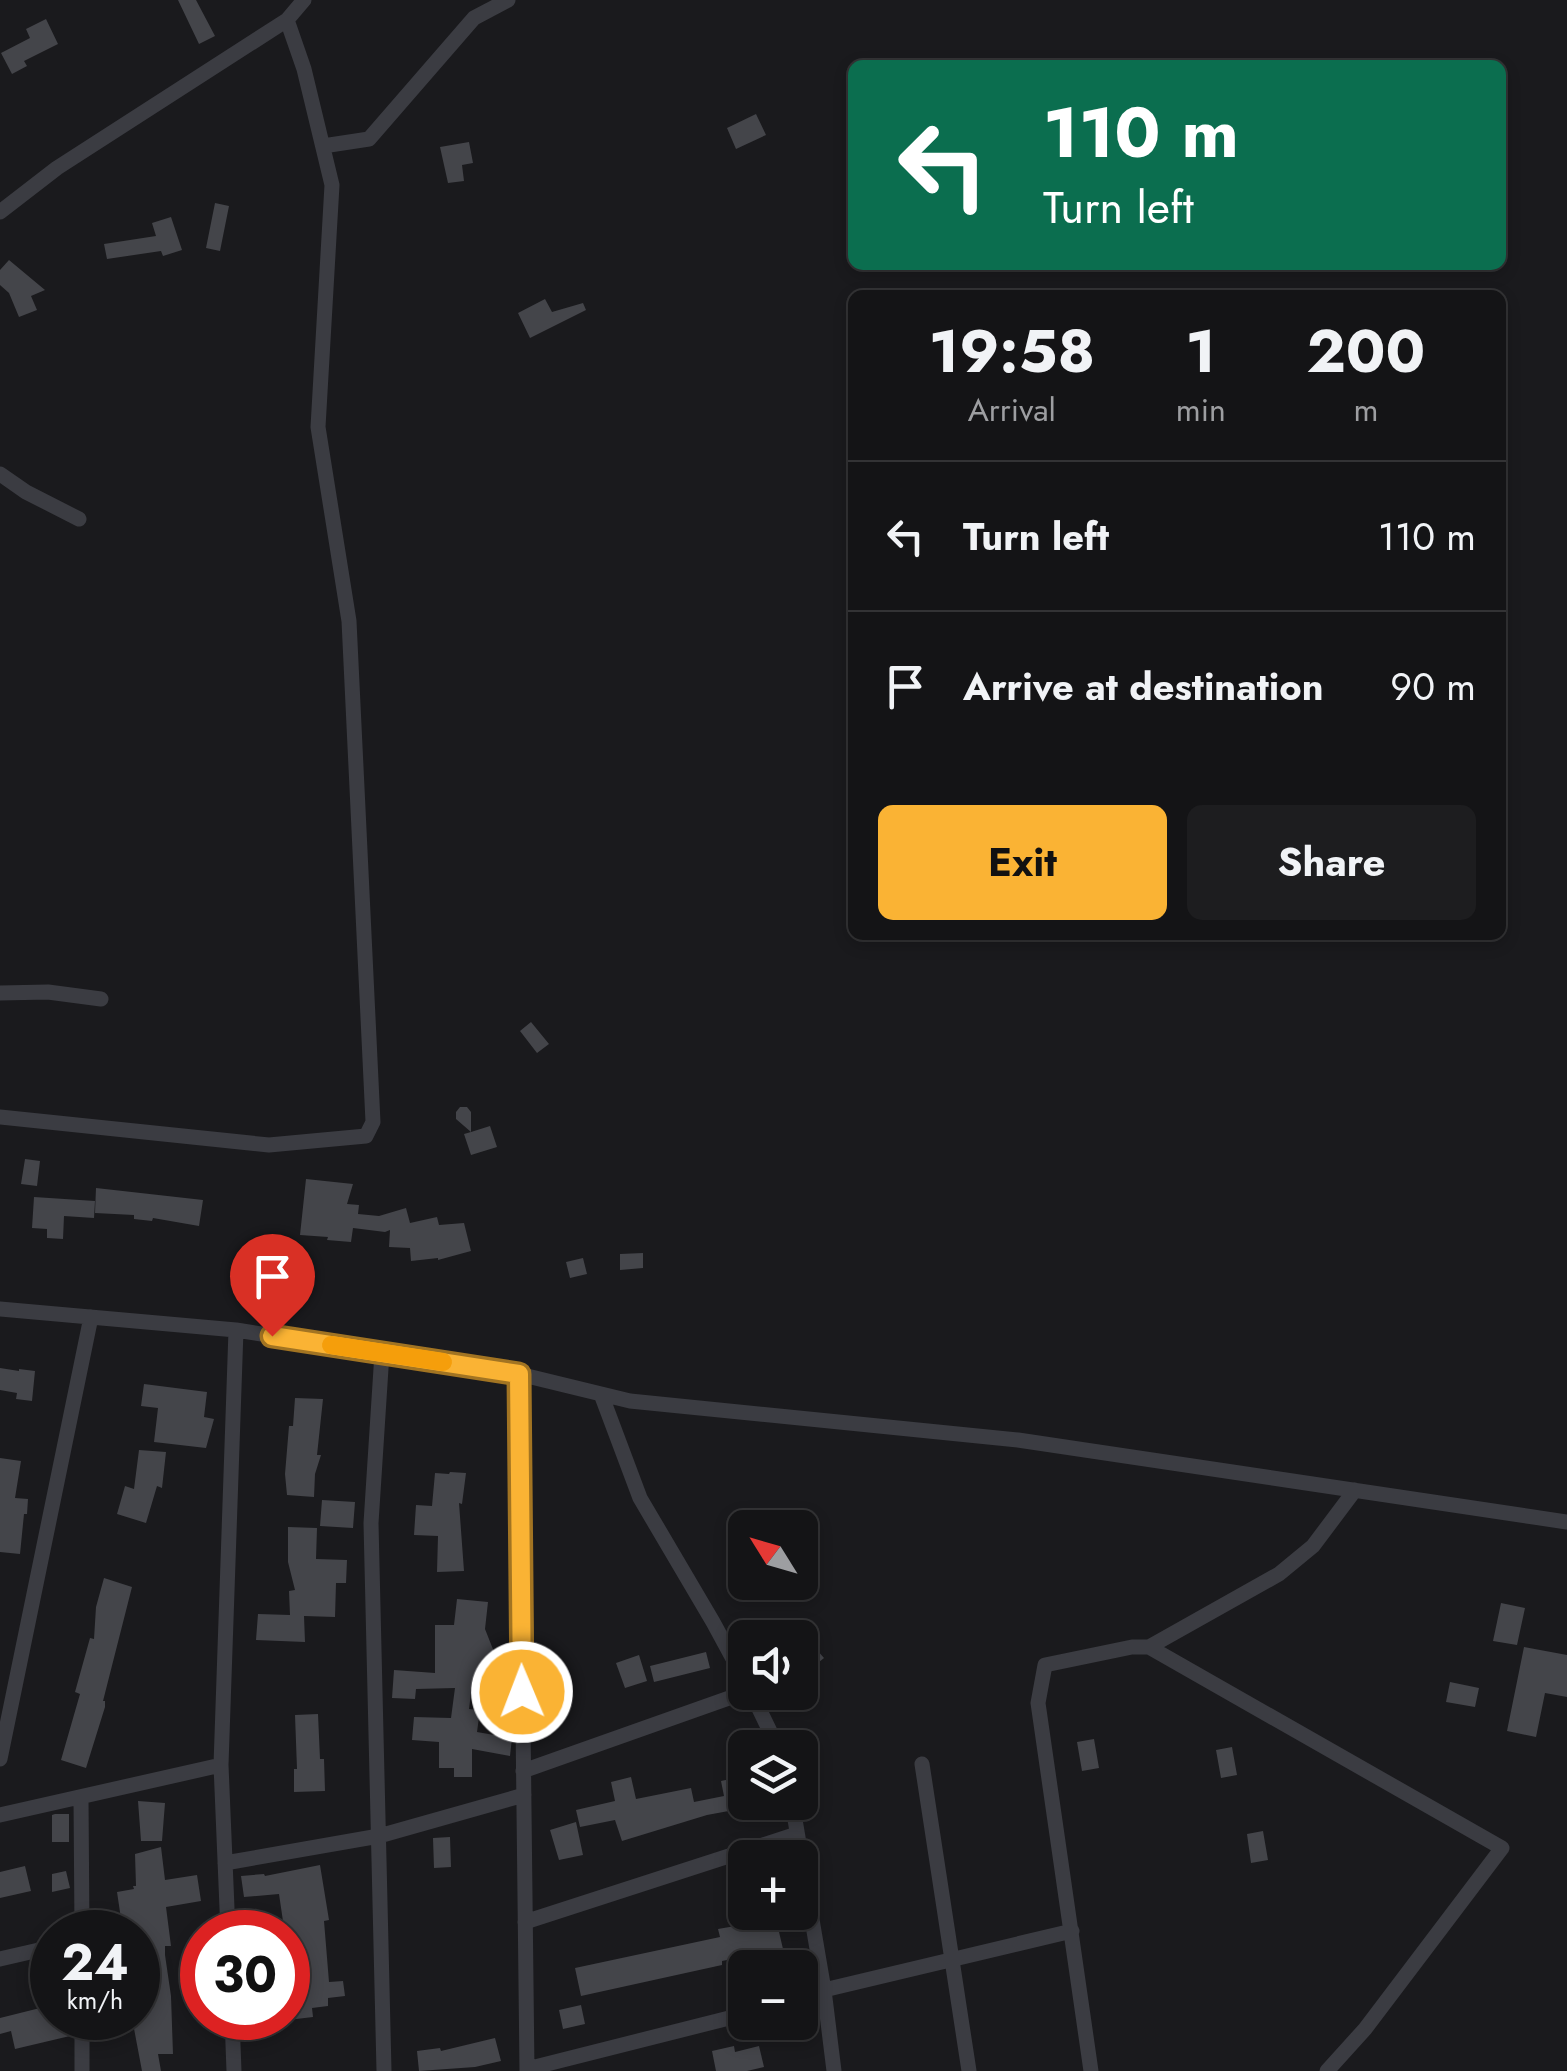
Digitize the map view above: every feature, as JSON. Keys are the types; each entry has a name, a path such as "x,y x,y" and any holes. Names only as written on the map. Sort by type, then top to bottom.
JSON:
{"street":[{"path":"0,212 57,168 287,20 304,0"},
{"path":"324,146 369,140 474,18 508,0"},
{"path":"0,1118 269,1145 366,1136 373,1122 349,621 318,426 332,186 304,69 287,20"},
{"path":"0,474 79,519"},
{"path":"0,993 48,992 101,999"},
{"path":"0,1309 236,1330 519,1374 630,1400 1018,1440 1567,1522"},
{"path":"0,1760 91,1317"},
{"path":"227,1910 221,1765 236,1330"},
{"path":"382,1353 371,1524 384,2071"},
{"path":"519,1374 527,2070 728,2018"},
{"path":"601,1394 640,1498 728,1649"},
{"path":"1091,2071 1038,1703 1045,1665 1149,1647 1279,1574 1313,1546 1355,1490"},
{"path":"1149,1647 1502,1848 1365,2029 1327,2071"},
{"path":"523,1772 728,1699"},
{"path":"922,1764 969,2071"},
{"path":"0,1816 221,1765"},
{"path":"225,1862 379,1836 524,1795"},
{"path":"81,1798 82,1910"},
{"path":"795,1820 834,2071"},
{"path":"525,1922 797,1834"},
{"path":"818,1992 1072,1931"},
{"path":"0,1959 30,1952"},
{"path":"82,2040 82,2071"},
{"path":"233,2040 234,2071"}],"building":[{"path":"178,0 196,0 215,36 199,44"},
{"path":"46,19 58,44 24,61 27,66 12,74 1,53 30,38 26,29"},
{"path":"756,114 766,135 736,149 727,128"},
{"path":"469,142 473,163 462,165 464,181 448,183 440,147"},
{"path":"215,203 229,206 220,251 206,248"},
{"path":"171,217 182,250 163,256 161,251 107,259 104,244 156,236 152,223"},
{"path":"9,260 45,290 31,296 37,310 19,317 9,293 0,285 0,270"},
{"path":"545,299 552,312 583,303 586,310 530,338 518,313"},
{"path":"531,1022 549,1044 537,1053 520,1031"},
{"path":"460,1107 471,1112 471,1132 456,1119"},
{"path":"490,1126 497,1147 471,1155 464,1134"},
{"path":"25,1159 40,1161 37,1186 21,1184"},
{"path":"306,1179 353,1184 347,1204 359,1205 358,1214 379,1216 406,1208 410,1223 437,1217 439,1225 464,1223 471,1251 438,1260 411,1261 410,1248 389,1247 390,1230 353,1228 351,1242 300,1235"},
{"path":"96,1188 203,1200 199,1226 95,1213"},
{"path":"34,1197 95,1201 94,1218 64,1216 63,1239 47,1238 47,1229 32,1228"},
{"path":"643,1253 643,1268 620,1270 620,1254"},
{"path":"583,1258 587,1274 570,1278 566,1262"},
{"path":"0,1368 35,1371 32,1401 16,1399 17,1393 0,1390"},
{"path":"144,1384 207,1392 204,1417 214,1419 206,1448 154,1442 158,1408 141,1406"},
{"path":"295,1398 323,1399 317,1455 321,1455 314,1497 287,1495 285,1474"},
{"path":"139,1450 166,1452 162,1488 157,1486 146,1523 117,1514 125,1486 134,1489"},
{"path":"0,1458 21,1461 15,1498 28,1499 20,1554 0,1552"},
{"path":"435,1473 466,1473 462,1504 459,1503 464,1571 437,1572 438,1536 414,1535 416,1505 432,1506"},
{"path":"322,1500 355,1502 353,1528 320,1526"},
{"path":"288,1527 317,1528 316,1559 347,1560 346,1583 336,1583 335,1617 304,1616 305,1642 256,1640 258,1614 290,1615 289,1591 295,1590 288,1562"},
{"path":"104,1578 132,1587 103,1701 105,1707 86,1768 61,1760 80,1694 75,1692 90,1638 94,1639 96,1607"},
{"path":"457,1599 488,1602 485,1629 500,1667 473,1678 469,1709 480,1710 477,1732 512,1738 510,1756 472,1749 472,1777 454,1777 454,1768 439,1768 439,1742 412,1740 414,1717 451,1718 455,1688 416,1689 415,1699 392,1698 394,1670 435,1673 435,1625 454,1625"},
{"path":"1501,1603 1525,1608 1517,1645 1493,1641"},
{"path":"1524,1647 1567,1655 1567,1697 1545,1693 1536,1737 1507,1731"},
{"path":"706,1652 710,1668 654,1682 650,1666"},
{"path":"639,1655 647,1681 625,1688 616,1663"},
{"path":"1450,1682 1479,1688 1475,1707 1446,1702"},
{"path":"318,1714 325,1791 294,1792 295,1715"},
{"path":"1094,1739 1099,1768 1082,1771 1077,1742"},
{"path":"1232,1747 1237,1775 1221,1778 1216,1750"},
{"path":"631,1777 636,1799 691,1788 694,1802 724,1796 721,1781 728,1780 728,1811 622,1841 615,1820 580,1827 576,1810 615,1801 611,1782"},
{"path":"138,1801 165,1803 162,1841 141,1841"},
{"path":"55,1814 69,1814 69,1842 52,1842"},
{"path":"576,1822 583,1855 559,1860 550,1830"},
{"path":"1263,1831 1268,1860 1251,1863 1247,1834"},
{"path":"450,1837 451,1867 434,1868 433,1838"},
{"path":"161,1847 165,1880 197,1875 201,1901 166,1907 171,1946 165,1946 165,1955 173,2054 158,2054 161,2071 142,2071 136,2040 160,2040 160,1910 120,1910 117,1892 136,1886 135,1854"},
{"path":"320,1865 329,1920 324,1921 329,1982 343,1981 345,1996 328,1998 328,2006 312,2008 313,2017 310,2017 310,1910 281,1910 279,1894 244,1897 241,1876 265,1876"},
{"path":"25,1866 31,1891 0,1898 0,1872"},
{"path":"66,1871 70,1888 52,1892 52,1874"},
{"path":"718,1929 779,1930 783,1949 728,1950 728,1960 722,1961 722,1965 581,1996 575,1968 720,1937"},
{"path":"581,2005 585,2024 563,2029 559,2010"},
{"path":"30,2010 30,2040 53,2040 15,2049 11,2031 0,2034 0,2018"},
{"path":"495,2038 501,2061 419,2071 417,2051 441,2051"},
{"path":"734,2046 735,2052 759,2046 764,2067 716,2071 712,2051"}],"slow traffic":[{"path":"331,1345 443,1362"}],"route":[{"path":"272,1336 519,1374 522,1692"}]}
